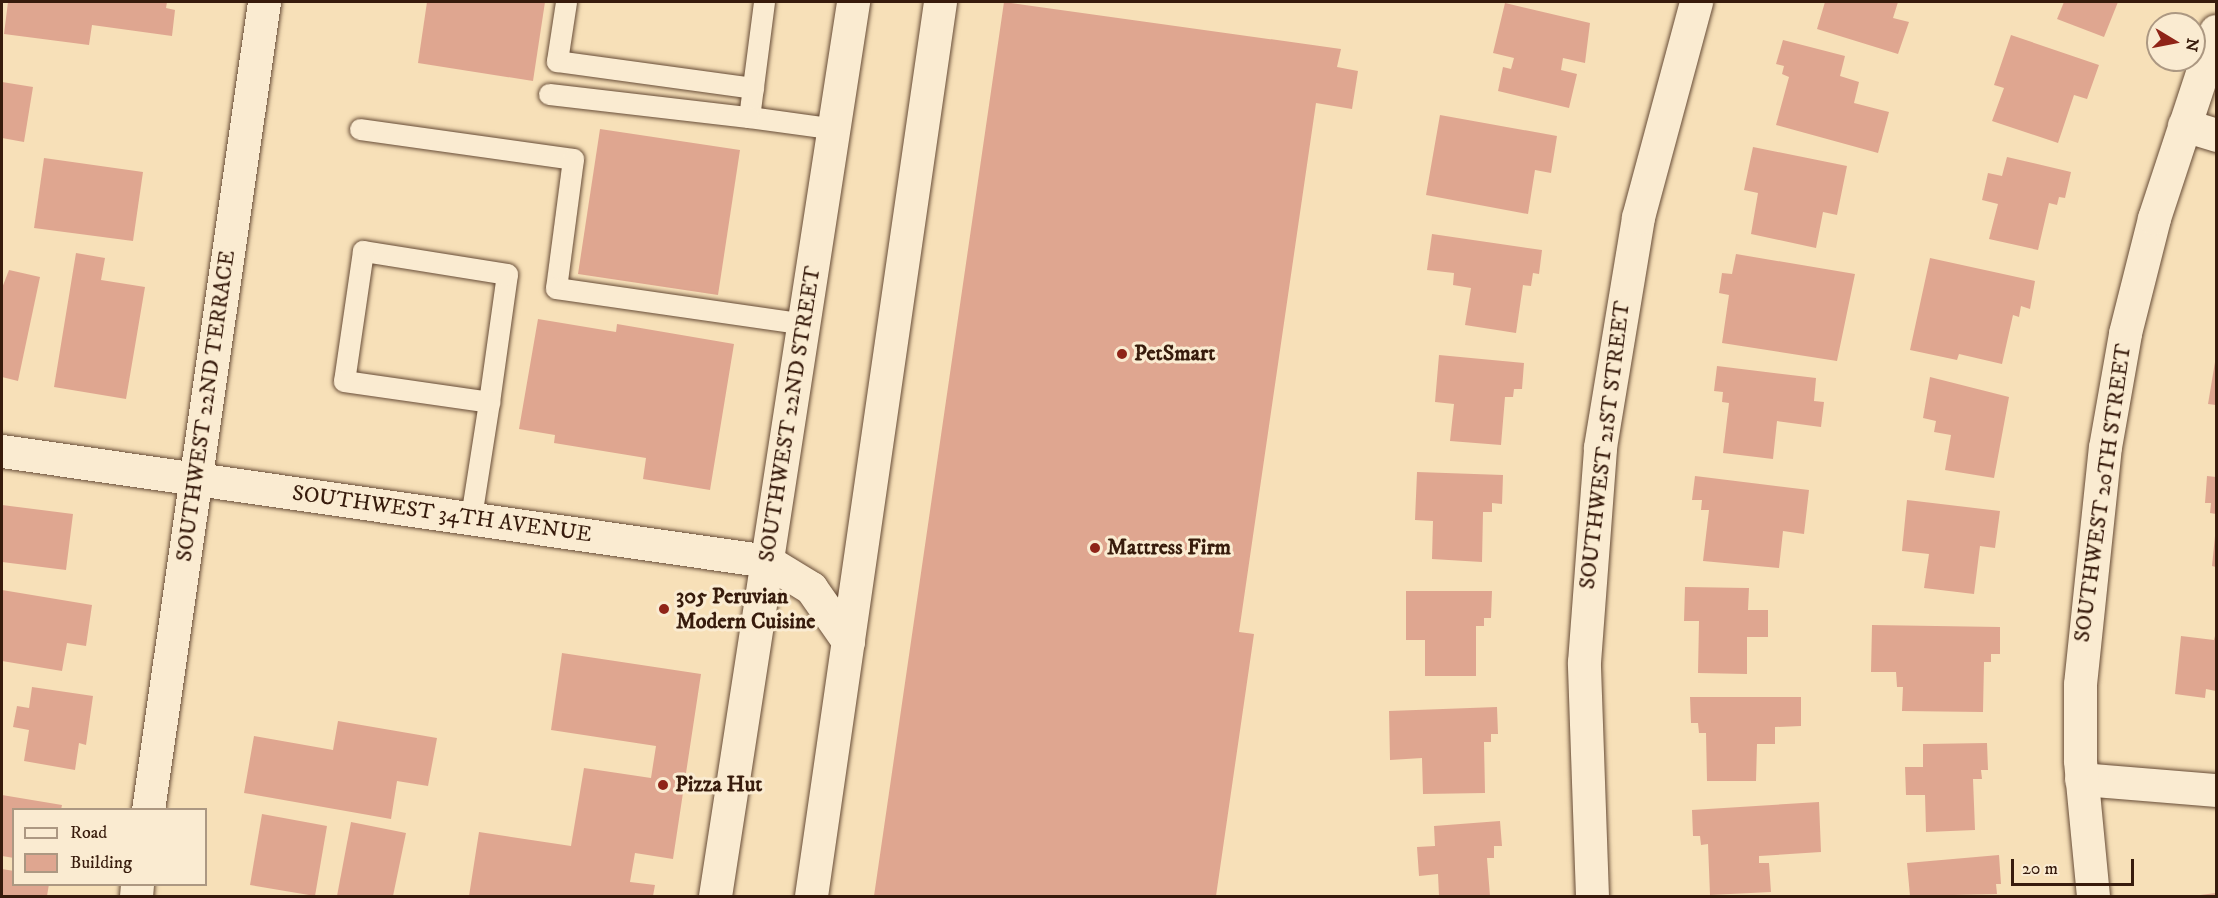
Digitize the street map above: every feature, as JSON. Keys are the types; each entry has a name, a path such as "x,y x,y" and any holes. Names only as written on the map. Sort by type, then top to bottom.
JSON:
{"street":[{"name":"SOUTHWEST 22ND TERRACE","path":"148,808 264,2"},
{"name":"SOUTHWEST 22ND STREET","path":"715,897 806,324 853,2"},
{"path":"811,897 940,2"},
{"name":"SOUTHWEST 21ST STREET","path":"1592,897 1584,662 1600,447 1638,217 1696,2"},
{"name":"SOUTHWEST 20TH STREET","path":"2093,897 2081,779 2084,627 2115,384 2154,218 2217,31"},
{"path":"2184,125 2217,135"},
{"name":"SOUTHWEST 34TH AVENUE","path":"2,452 767,561 811,588 848,641"},
{"path":"2081,779 2217,790"}],"lane":[{"path":"566,2 557,61 753,88"},
{"path":"749,117 764,2"},
{"path":"549,94 835,129"},
{"path":"360,129 573,159 556,288 806,324"},
{"path":"471,518 489,402 507,274 363,251 344,381 489,402"}],"building":[{"path":"8,2 167,2 166,8 175,10 172,36 92,25 89,45 4,34"},
{"path":"427,2 545,2 533,81 418,63"},
{"path":"1004,2 1341,49 1337,67 1358,71 1352,109 1316,103 1239,632 1254,634 1216,896 874,896"},
{"path":"1825,2 1898,2 1893,18 1909,22 1898,54 1817,29"},
{"path":"2064,2 2118,2 2104,37 2057,19"},
{"path":"1505,3 1590,23 1585,63 1563,58 1561,70 1577,74 1569,108 1498,91 1503,67 1511,69 1514,58 1493,53"},
{"path":"2011,35 2099,65 2087,99 2074,95 2058,143 1992,121 2004,88 1994,85"},
{"path":"1783,40 1845,56 1840,76 1859,82 1854,103 1889,112 1878,153 1776,125 1789,77 1782,74 1784,66 1776,64"},
{"path":"2,82 33,87 24,142 2,138"},
{"path":"1440,115 1557,136 1551,173 1535,170 1528,214 1426,195"},
{"path":"600,129 740,150 718,295 578,274"},
{"path":"1753,147 1847,166 1837,215 1823,212 1816,248 1751,234 1758,193 1744,190"},
{"path":"2007,157 2071,172 2065,198 2059,197 2057,205 2049,203 2038,250 1989,239 1998,204 1982,200 1988,173 2002,176"},
{"path":"44,158 143,172 133,241 34,228"},
{"path":"1432,234 1542,250 1539,274 1533,273 1531,286 1523,285 1516,333 1465,325 1471,288 1453,285 1454,273 1427,270"},
{"path":"76,253 105,258 101,280 145,287 126,399 54,387"},
{"path":"1736,254 1855,274 1837,361 1722,343 1729,295 1719,293 1722,273 1732,274"},
{"path":"1930,258 2035,281 2030,309 2021,306 2019,317 2013,315 2002,364 1959,354 1957,360 1910,350"},
{"path":"9,270 40,277 18,381 2,377 2,288"},
{"path":"538,319 616,332 617,324 734,344 710,490 643,479 646,458 554,443 555,435 519,429"},
{"path":"1439,355 1524,363 1522,389 1514,389 1513,397 1505,397 1501,445 1450,441 1454,404 1435,402"},
{"path":"2216,362 2216,405 2208,404"},
{"path":"1717,366 1816,378 1814,401 1824,402 1821,427 1777,421 1773,459 1723,453 1729,403 1722,402 1723,392 1714,391"},
{"path":"1930,377 2009,397 1994,478 1945,470 1951,435 1934,432 1936,421 1923,418"},
{"path":"1417,472 1503,475 1502,504 1492,503 1492,512 1483,512 1482,562 1432,559 1433,521 1415,520"},
{"path":"1695,476 1809,490 1804,534 1783,531 1779,568 1703,561 1709,510 1701,510 1702,500 1692,500"},
{"path":"2207,476 2216,477 2216,514 2210,513 2211,503 2205,503"},
{"path":"1907,500 2000,511 1995,548 1980,546 1974,594 1924,588 1929,554 1902,551"},
{"path":"2,505 73,514 66,570 2,562"},
{"path":"2216,536 2216,567 2212,566"},
{"path":"1685,587 1749,588 1748,610 1768,610 1768,637 1747,637 1747,674 1698,673 1699,621 1684,621"},
{"path":"2,590 92,605 86,646 67,643 62,671 2,661"},
{"path":"1406,591 1492,591 1491,618 1484,618 1484,626 1476,626 1476,676 1425,676 1425,640 1406,640"},
{"path":"1872,625 2000,627 2000,654 1991,654 1991,662 1984,662 1983,712 1902,711 1903,687 1897,687 1896,672 1871,672"},
{"path":"2216,632 2216,691 2206,689 2205,698 2175,694 2181,636 2214,640"},
{"path":"562,653 701,674 673,859 635,853 630,882 655,885 653,896 469,896 479,832 571,846 584,768 651,778 656,746 551,730"},
{"path":"32,687 93,696 86,745 79,743 75,770 24,761 29,730 13,727 17,706 29,708"},
{"path":"1690,697 1801,697 1801,726 1775,727 1775,744 1757,744 1756,781 1707,781 1706,733 1699,733 1698,723 1691,723"},
{"path":"1497,707 1498,734 1491,734 1491,742 1484,742 1485,793 1423,794 1422,758 1390,760 1389,711"},
{"path":"338,721 437,738 428,786 397,781 391,819 244,793 254,736 333,750"},
{"path":"1987,743 1988,770 1981,770 1982,779 1973,779 1975,830 1926,832 1925,795 1906,795 1905,767 1923,767 1923,744"},
{"path":"2,795 62,805 61,808 12,808 12,858 2,856"},
{"path":"1819,802 1821,852 1759,856 1759,863 1769,863 1771,892 1710,895 1708,844 1701,845 1700,836 1693,836 1692,810"},
{"path":"262,814 327,826 315,896 250,885"},
{"path":"1500,821 1502,846 1494,846 1494,858 1487,858 1490,896 1439,896 1438,874 1419,876 1417,847 1435,846 1434,826"},
{"path":"351,822 406,833 393,896 337,896"},
{"path":"1999,855 2001,884 1996,884 1997,894 1910,896 1907,863"},
{"path":"2,869 12,871 12,886 49,886 47,896 2,896"},
{"path":"2216,893 2216,896 2200,896 2200,895"}],"place":[{"name":"PetSmart","path":"1122,354"},
{"name":"Mattress Firm","path":"1095,548"},
{"name":"305 Peruvian Modern Cuisine","path":"664,609"},
{"name":"Pizza Hut","path":"663,785"}]}
